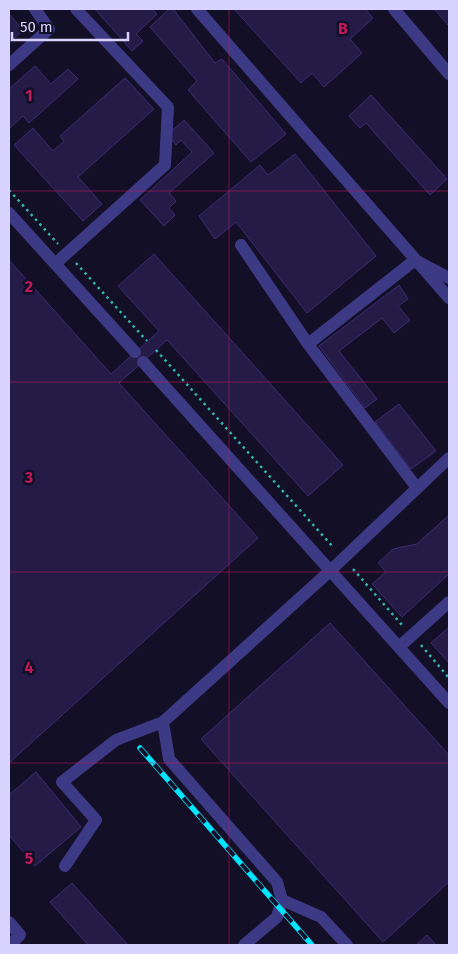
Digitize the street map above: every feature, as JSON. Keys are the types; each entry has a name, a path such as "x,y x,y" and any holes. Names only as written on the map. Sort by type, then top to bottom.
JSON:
{"lane":[{"path":"9,64 49,29 35,9"},
{"path":"55,264 165,165 168,107 76,9"},
{"path":"197,9 449,298"},
{"path":"394,9 449,74"},
{"path":"9,213 449,703"},
{"path":"242,245 308,344 417,488"},
{"path":"415,260 449,278"},
{"path":"308,344 415,260"},
{"path":"65,866 96,820 62,782 116,740 163,722 344,558 449,458"},
{"path":"399,647 449,602"},
{"path":"163,722 169,759 277,882 282,900 277,917 244,945"},
{"path":"282,900 321,917 347,945"},
{"path":"9,922 20,935 10,945"}],"path":[{"path":"9,190 148,341"},
{"path":"156,350 344,558 449,678"}],"building":[{"path":"95,9 152,9 157,14 136,34 143,41 132,51"},
{"path":"169,9 173,9 215,63 222,59 286,134 251,162 188,90 197,81 150,27"},
{"path":"234,9 365,9 373,18 350,39 362,53 324,87 312,73 301,83"},
{"path":"434,9 449,9 449,26"},
{"path":"9,14 23,30 9,43"},
{"path":"35,66 51,84 68,69 78,79 29,123 23,116 9,129 9,89"},
{"path":"125,78 154,109 78,177 102,204 83,221 14,145 33,128 53,151 64,141 60,136"},
{"path":"371,95 447,179 430,195 366,123 360,128 349,116"},
{"path":"184,120 214,153 169,193 176,201 169,208 175,215 164,226 140,200 192,152 181,140 176,145 167,135"},
{"path":"295,154 376,256 307,313 236,222 215,239 199,216 260,165 268,175"},
{"path":"154,254 343,465 308,496 167,340 119,383 258,538 9,763 9,260 111,374 159,331 118,286"},
{"path":"399,285 408,299 398,306 410,320 394,333 382,318 339,351 377,399 365,408 319,346"},
{"path":"399,404 436,451 411,469 375,422"},
{"path":"449,515 449,574 402,617 372,584 386,572 378,563 393,549 417,544"},
{"path":"330,623 449,755 449,882 383,942 201,739"},
{"path":"449,627 449,663 431,643"},
{"path":"36,772 81,827 35,866 9,835 9,795"},
{"path":"72,883 128,945 88,945 50,902"},
{"path":"427,935 436,945 416,945"}],"railway":[{"path":"140,748 312,945"}]}
